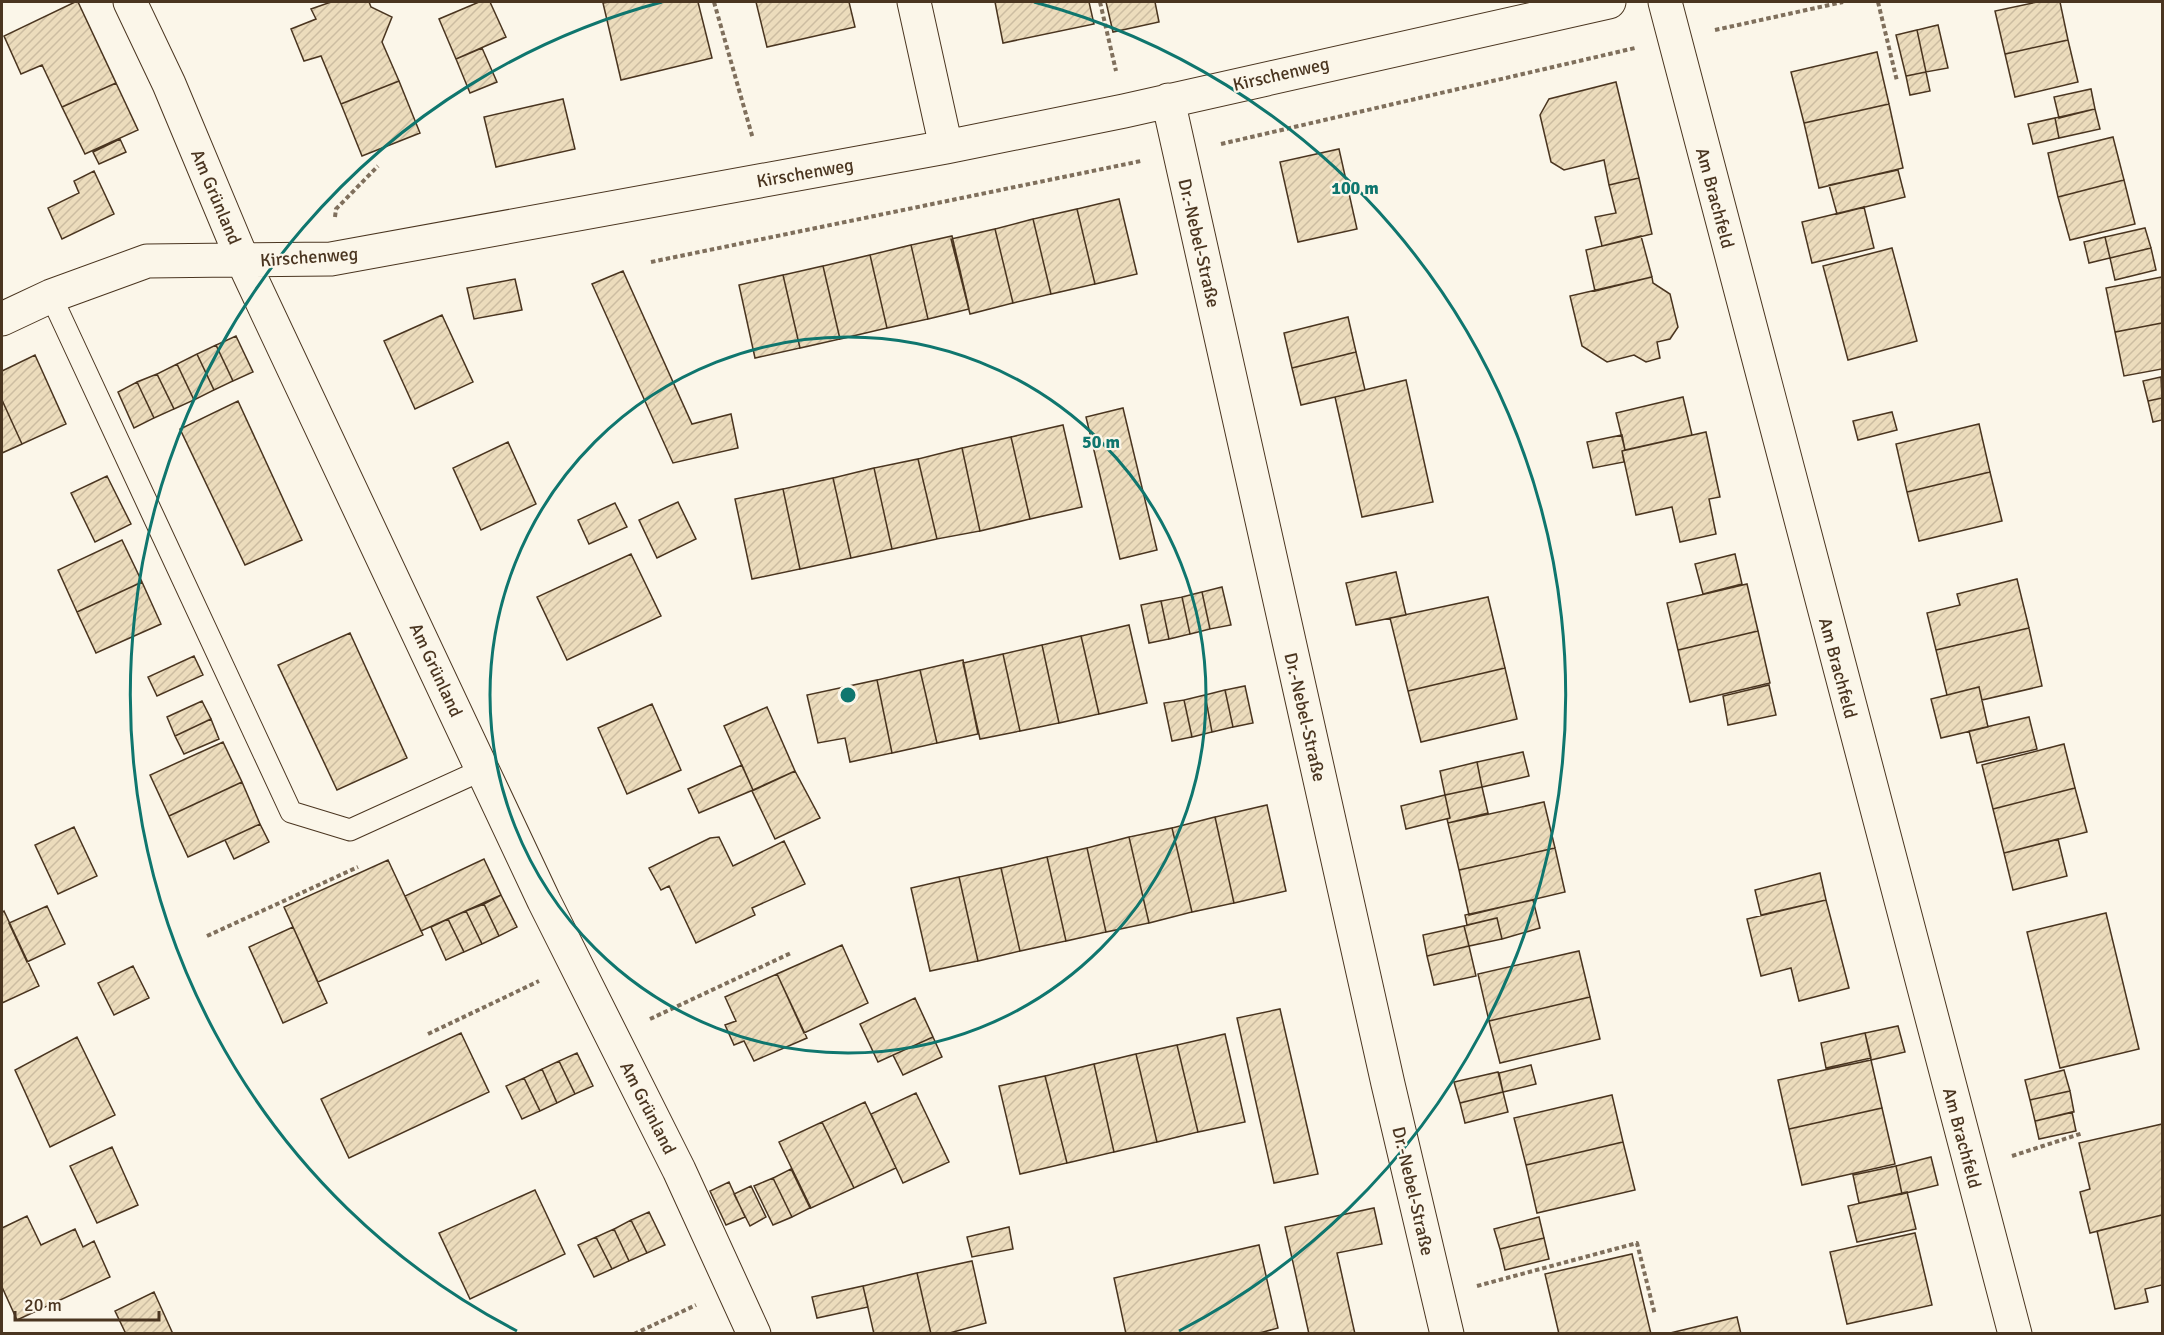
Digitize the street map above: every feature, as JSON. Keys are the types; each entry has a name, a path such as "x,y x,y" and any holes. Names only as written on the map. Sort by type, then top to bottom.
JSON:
{"street":[{"name":"Am Grünland","path":"130,2 169,84 243,261 482,770 575,963 679,1170 754,1334"},
{"path":"914,2 946,147"},
{"name":"Kirschenweg","path":"2,319 51,296 147,261 331,259 946,147 1124,111 1609,2"},
{"name":"Am Brachfeld","path":"1665,2 2014,1334"},
{"name":"Dr.-Nebel-Straße","path":"1168,100 1447,1334"}],"lane":[{"path":"51,296 291,812 350,830 482,770"}],"path":[{"path":"714,2 765,180"},
{"path":"1100,2 1124,111"},
{"path":"651,262 1179,154 1843,2"},
{"path":"1878,2 1897,81"},
{"path":"331,259 336,209 378,166"},
{"path":"207,936 366,863"},
{"path":"612,1037 791,953"},
{"path":"428,1034 575,963"},
{"path":"1970,1170 2083,1133"},
{"path":"1437,1296 1637,1243 1655,1315"},
{"path":"634,1334 734,1288"}],"building":[{"path":"78,2 116,83 62,107 42,65 21,74 4,36"},
{"path":"331,2 369,2 371,7 392,17 382,42 399,81 341,104 321,56 304,61 291,29 316,19 311,9"},
{"path":"479,2 490,2 506,37 456,59 439,19"},
{"path":"698,2 712,58 621,80 603,3"},
{"path":"756,2 849,2 855,27 767,47"},
{"path":"995,2 1089,2 1094,24 1003,43"},
{"path":"1106,2 1155,2 1159,22 1113,32"},
{"path":"2037,2 2060,2 2068,40 2005,54 1995,11"},
{"path":"1938,25 1948,68 1926,72 1917,30"},
{"path":"1917,30 1926,72 1906,76 1896,35"},
{"path":"2068,40 2078,82 2015,97 2005,54"},
{"path":"482,48 497,82 470,93 456,59"},
{"path":"1877,52 1889,104 1804,123 1791,72"},
{"path":"1926,72 1930,91 1910,95 1906,76"},
{"path":"399,81 420,133 362,156 341,104"},
{"path":"1616,82 1639,178 1609,185 1604,160 1564,170 1551,162 1540,115 1549,99"},
{"path":"116,83 138,130 85,154 62,107"},
{"path":"2091,89 2095,109 2059,118 2054,97"},
{"path":"563,99 575,149 496,167 484,117"},
{"path":"1889,104 1903,168 1819,188 1804,123"},
{"path":"2095,109 2100,129 2059,138 2055,118"},
{"path":"2055,118 2059,138 2033,144 2028,124"},
{"path":"2113,137 2124,180 2058,197 2048,153"},
{"path":"120,139 126,152 99,164 93,152"},
{"path":"1339,149 1357,229 1298,242 1280,162"},
{"path":"1898,170 1905,197 1837,214 1829,185"},
{"path":"94,171 114,214 62,239 48,208 79,193 74,181"},
{"path":"1639,178 1652,234 1602,246 1595,217 1616,213 1609,185"},
{"path":"2124,180 2135,224 2070,240 2058,197"},
{"path":"1119,199 1137,274 1095,284 1077,209"},
{"path":"1864,207 1874,248 1812,263 1802,222"},
{"path":"1077,209 1095,284 1051,294 1033,219"},
{"path":"1033,219 1051,294 1013,303 995,229"},
{"path":"2145,228 2151,248 2110,258 2105,237"},
{"path":"995,229 1013,303 970,314 951,239"},
{"path":"952,236 969,309 928,319 911,245"},
{"path":"1641,236 1652,277 1595,291 1586,250"},
{"path":"2105,237 2110,258 2089,263 2084,242"},
{"path":"911,245 928,319 887,328 870,255"},
{"path":"1892,248 1917,341 1848,360 1823,266"},
{"path":"2151,248 2156,270 2115,280 2110,258"},
{"path":"870,255 887,328 840,339 823,266"},
{"path":"823,266 840,339 800,348 783,275"},
{"path":"623,271 692,424 731,414 738,448 673,463 592,284"},
{"path":"783,275 800,348 755,358 739,285"},
{"path":"1652,277 1653,283 1670,294 1678,327 1670,339 1657,342 1660,358 1646,362 1634,355 1607,362 1582,346 1570,296"},
{"path":"2162,277 2162,323 2115,332 2106,288"},
{"path":"515,279 522,310 474,319 467,288"},
{"path":"442,315 473,382 415,409 384,341"},
{"path":"1348,317 1356,352 1292,368 1284,333"},
{"path":"2162,323 2162,369 2124,376 2115,332"},
{"path":"236,336 253,372 233,381 216,345"},
{"path":"216,345 233,381 214,390 197,354"},
{"path":"1356,352 1365,390 1301,405 1292,368"},
{"path":"197,354 214,390 194,400 177,364"},
{"path":"35,355 66,424 22,444 2,400 2,371"},
{"path":"177,364 194,400 174,409 157,374"},
{"path":"157,374 174,409 154,418 137,382"},
{"path":"2161,377 2162,398 2148,401 2143,381"},
{"path":"1406,380 1433,502 1362,517 1335,397"},
{"path":"137,382 154,418 134,428 118,392"},
{"path":"1683,397 1692,435 1625,450 1616,413"},
{"path":"2162,398 2162,420 2153,422 2148,401"},
{"path":"2,400 22,444 2,453"},
{"path":"238,401 302,540 245,565 180,429"},
{"path":"1123,408 1157,550 1120,559 1086,417"},
{"path":"1892,412 1897,430 1858,440 1853,421"},
{"path":"1979,424 1990,472 1907,492 1896,444"},
{"path":"1063,425 1082,507 1030,519 1011,437"},
{"path":"1706,432 1720,497 1709,499 1716,534 1680,542 1672,507 1636,515 1622,451"},
{"path":"1622,435 1625,450 1622,451 1624,462 1593,468 1587,442"},
{"path":"1011,437 1030,519 980,531 962,448"},
{"path":"508,442 536,504 481,530 453,468"},
{"path":"962,448 980,531 937,539 918,459"},
{"path":"918,459 937,539 892,549 874,468"},
{"path":"874,468 892,549 851,558 833,478"},
{"path":"1990,472 2002,521 1919,541 1907,492"},
{"path":"107,476 131,524 95,542 71,493"},
{"path":"833,478 851,558 800,569 783,489"},
{"path":"783,489 800,569 752,579 735,499"},
{"path":"678,502 696,539 657,558 639,520"},
{"path":"615,503 627,527 589,544 578,520"},
{"path":"122,540 142,582 77,612 58,570"},
{"path":"631,554 661,616 567,660 537,597"},
{"path":"1735,554 1742,584 1703,594 1695,564"},
{"path":"1396,572 1406,615 1356,625 1346,583"},
{"path":"2017,579 2029,628 1936,650 1927,613 1960,605 1957,594"},
{"path":"142,582 161,624 96,653 77,612"},
{"path":"1747,584 1758,631 1678,650 1667,603"},
{"path":"1222,587 1231,625 1210,629 1202,592"},
{"path":"1202,592 1210,629 1190,634 1182,597"},
{"path":"1182,597 1190,634 1169,639 1161,601"},
{"path":"1488,597 1505,668 1408,691 1390,618"},
{"path":"1161,601 1169,639 1149,643 1141,605"},
{"path":"1129,625 1147,703 1099,714 1081,636"},
{"path":"2029,628 2042,686 1982,700 1979,687 1947,695 1936,650"},
{"path":"1758,631 1770,683 1690,702 1678,650"},
{"path":"350,633 407,758 337,790 278,665"},
{"path":"1081,636 1099,714 1059,723 1042,645"},
{"path":"1042,645 1059,723 1020,731 1003,654"},
{"path":"1003,654 1020,731 980,739 963,663"},
{"path":"194,656 203,675 157,696 148,677"},
{"path":"963,660 978,734 937,743 920,670"},
{"path":"1505,668 1517,719 1421,742 1408,691"},
{"path":"920,670 937,743 892,753 877,680"},
{"path":"877,680 892,753 850,762 845,738 818,743 807,695"},
{"path":"1769,685 1776,715 1728,725 1723,696"},
{"path":"1245,686 1253,723 1233,727 1225,690"},
{"path":"1979,687 1988,727 1941,738 1931,699"},
{"path":"1225,690 1233,727 1212,732 1205,695"},
{"path":"1205,695 1212,732 1192,737 1184,700"},
{"path":"1184,700 1192,737 1172,741 1164,703"},
{"path":"202,701 211,719 175,736 167,717"},
{"path":"652,704 681,770 627,794 598,728"},
{"path":"767,707 795,771 753,790 724,726"},
{"path":"2029,717 2037,749 1977,763 1969,731"},
{"path":"211,719 219,739 184,754 175,736"},
{"path":"223,742 242,782 169,816 150,775"},
{"path":"2064,744 2075,788 1993,809 1982,765"},
{"path":"1523,752 1529,776 1482,787 1477,762"},
{"path":"1477,762 1482,787 1445,795 1440,771"},
{"path":"742,765 753,790 699,813 688,789"},
{"path":"795,771 820,818 775,839 752,791"},
{"path":"242,782 260,824 188,857 169,816"},
{"path":"1482,787 1488,813 1448,823 1447,819 1450,818 1445,795"},
{"path":"2075,788 2087,832 2004,853 1993,809"},
{"path":"1445,795 1450,818 1406,829 1401,806"},
{"path":"1544,802 1555,848 1459,870 1448,823"},
{"path":"1267,805 1286,891 1234,903 1215,817"},
{"path":"1215,817 1234,903 1192,912 1172,828"},
{"path":"260,824 269,842 234,859 225,840"},
{"path":"74,827 97,876 58,894 35,845"},
{"path":"1172,828 1192,912 1149,923 1129,837"},
{"path":"719,837 733,866 784,841 805,884 752,908 755,915 696,943 669,886 661,890 649,868 710,838"},
{"path":"1129,837 1149,923 1106,932 1087,848"},
{"path":"2058,839 2067,876 2013,890 2004,853"},
{"path":"1087,848 1106,932 1066,941 1047,857"},
{"path":"1555,848 1565,892 1469,915 1459,870"},
{"path":"1047,857 1066,941 1020,951 1001,868"},
{"path":"484,859 501,895 421,931 405,896"},
{"path":"388,860 423,935 318,982 284,907"},
{"path":"1001,868 1020,951 978,961 959,877"},
{"path":"1820,873 1826,900 1761,915 1755,890"},
{"path":"959,877 978,961 930,971 911,888"},
{"path":"501,895 517,927 499,936 484,904"},
{"path":"1533,900 1540,928 1502,939 1497,918 1467,925 1465,915"},
{"path":"1826,900 1849,988 1799,1001 1791,968 1761,976 1747,919"},
{"path":"484,904 499,936 482,944 466,911"},
{"path":"47,906 65,944 27,962 9,923"},
{"path":"4,911 39,986 2,1003 2,913"},
{"path":"466,911 482,944 464,952 448,919"},
{"path":"2106,913 2139,1049 2060,1068 2027,932"},
{"path":"1497,918 1502,939 1469,946 1464,926"},
{"path":"448,919 464,952 446,960 431,927"},
{"path":"1464,926 1469,946 1427,956 1423,935"},
{"path":"293,927 327,1003 283,1023 249,947"},
{"path":"842,945 868,1003 804,1033 777,974"},
{"path":"1469,946 1476,976 1434,985 1427,956"},
{"path":"1579,951 1590,997 1489,1021 1478,974"},
{"path":"133,966 149,998 114,1015 98,983"},
{"path":"777,974 807,1038 754,1061 744,1041 734,1045 725,1025 736,1021 725,997"},
{"path":"1590,997 1600,1039 1500,1063 1489,1021"},
{"path":"915,998 933,1037 878,1062 860,1024"},
{"path":"1280,1009 1318,1174 1274,1183 1237,1018"},
{"path":"1898,1026 1905,1052 1871,1060 1865,1033"},
{"path":"461,1033 489,1092 349,1158 321,1099"},
{"path":"1865,1033 1871,1058 1826,1068 1821,1043"},
{"path":"1225,1034 1245,1122 1198,1132 1177,1045"},
{"path":"77,1037 115,1115 50,1147 15,1070"},
{"path":"933,1037 942,1057 903,1075 893,1055"},
{"path":"1177,1045 1198,1132 1157,1142 1136,1054"},
{"path":"577,1053 593,1086 575,1094 559,1061"},
{"path":"1136,1054 1157,1142 1114,1152 1094,1064"},
{"path":"1871,1060 1882,1108 1789,1129 1778,1080"},
{"path":"559,1061 575,1094 557,1103 542,1069"},
{"path":"1094,1064 1114,1152 1067,1163 1045,1076"},
{"path":"1531,1065 1536,1084 1503,1092 1499,1073"},
{"path":"542,1069 557,1103 540,1111 524,1078"},
{"path":"2064,1070 2070,1091 2030,1100 2025,1080"},
{"path":"1498,1072 1503,1092 1460,1103 1454,1082"},
{"path":"1045,1076 1067,1163 1020,1174 999,1086"},
{"path":"524,1078 540,1111 522,1119 506,1086"},
{"path":"2070,1091 2074,1112 2035,1121 2030,1100"},
{"path":"1503,1092 1508,1112 1465,1123 1460,1103"},
{"path":"916,1093 949,1162 903,1183 871,1114"},
{"path":"1612,1095 1623,1142 1526,1165 1514,1118"},
{"path":"865,1102 896,1168 854,1188 822,1122"},
{"path":"1882,1108 1895,1164 1802,1185 1789,1129"},
{"path":"2072,1112 2076,1131 2039,1139 2035,1121"},
{"path":"822,1122 854,1188 811,1208 779,1142"},
{"path":"2162,1124 2162,1215 2090,1233 2080,1192 2090,1189 2079,1143"},
{"path":"1623,1142 1635,1190 1537,1213 1526,1165"},
{"path":"112,1147 138,1205 97,1223 70,1166"},
{"path":"1931,1157 1938,1185 1902,1194 1896,1166"},
{"path":"1896,1166 1902,1194 1859,1203 1853,1175"},
{"path":"791,1169 810,1208 792,1217 773,1178"},
{"path":"773,1178 792,1217 773,1225 754,1186"},
{"path":"729,1182 745,1217 726,1225 710,1191"},
{"path":"751,1186 766,1217 750,1226 734,1194"},
{"path":"535,1190 565,1254 470,1299 439,1233"},
{"path":"1907,1192 1916,1229 1857,1242 1848,1206"},
{"path":"1374,1208 1382,1244 1337,1253 1355,1334 1309,1334 1285,1227"},
{"path":"649,1212 665,1245 647,1253 631,1220"},
{"path":"2162,1215 2162,1285 2145,1289 2148,1302 2115,1309 2097,1231"},
{"path":"27,1216 41,1245 75,1229 83,1247 94,1241 110,1277 17,1320 2,1287 2,1228"},
{"path":"1539,1217 1544,1238 1500,1249 1494,1229"},
{"path":"631,1220 647,1253 629,1261 614,1229"},
{"path":"1009,1227 1013,1249 972,1257 967,1237"},
{"path":"614,1229 629,1261 612,1269 596,1237"},
{"path":"1915,1233 1932,1305 1847,1324 1830,1252"},
{"path":"596,1237 612,1269 594,1277 578,1245"},
{"path":"1544,1238 1549,1259 1505,1270 1500,1249"},
{"path":"1259,1245 1278,1328 1256,1334 1126,1334 1114,1278"},
{"path":"1632,1254 1651,1334 1559,1334 1545,1274"},
{"path":"972,1261 986,1323 946,1334 931,1334 917,1273"},
{"path":"917,1273 931,1334 874,1334 863,1286"},
{"path":"863,1286 868,1307 817,1318 812,1297"},
{"path":"154,1292 173,1334 126,1334 115,1311"},
{"path":"1737,1317 1741,1334 1666,1334"}]}
